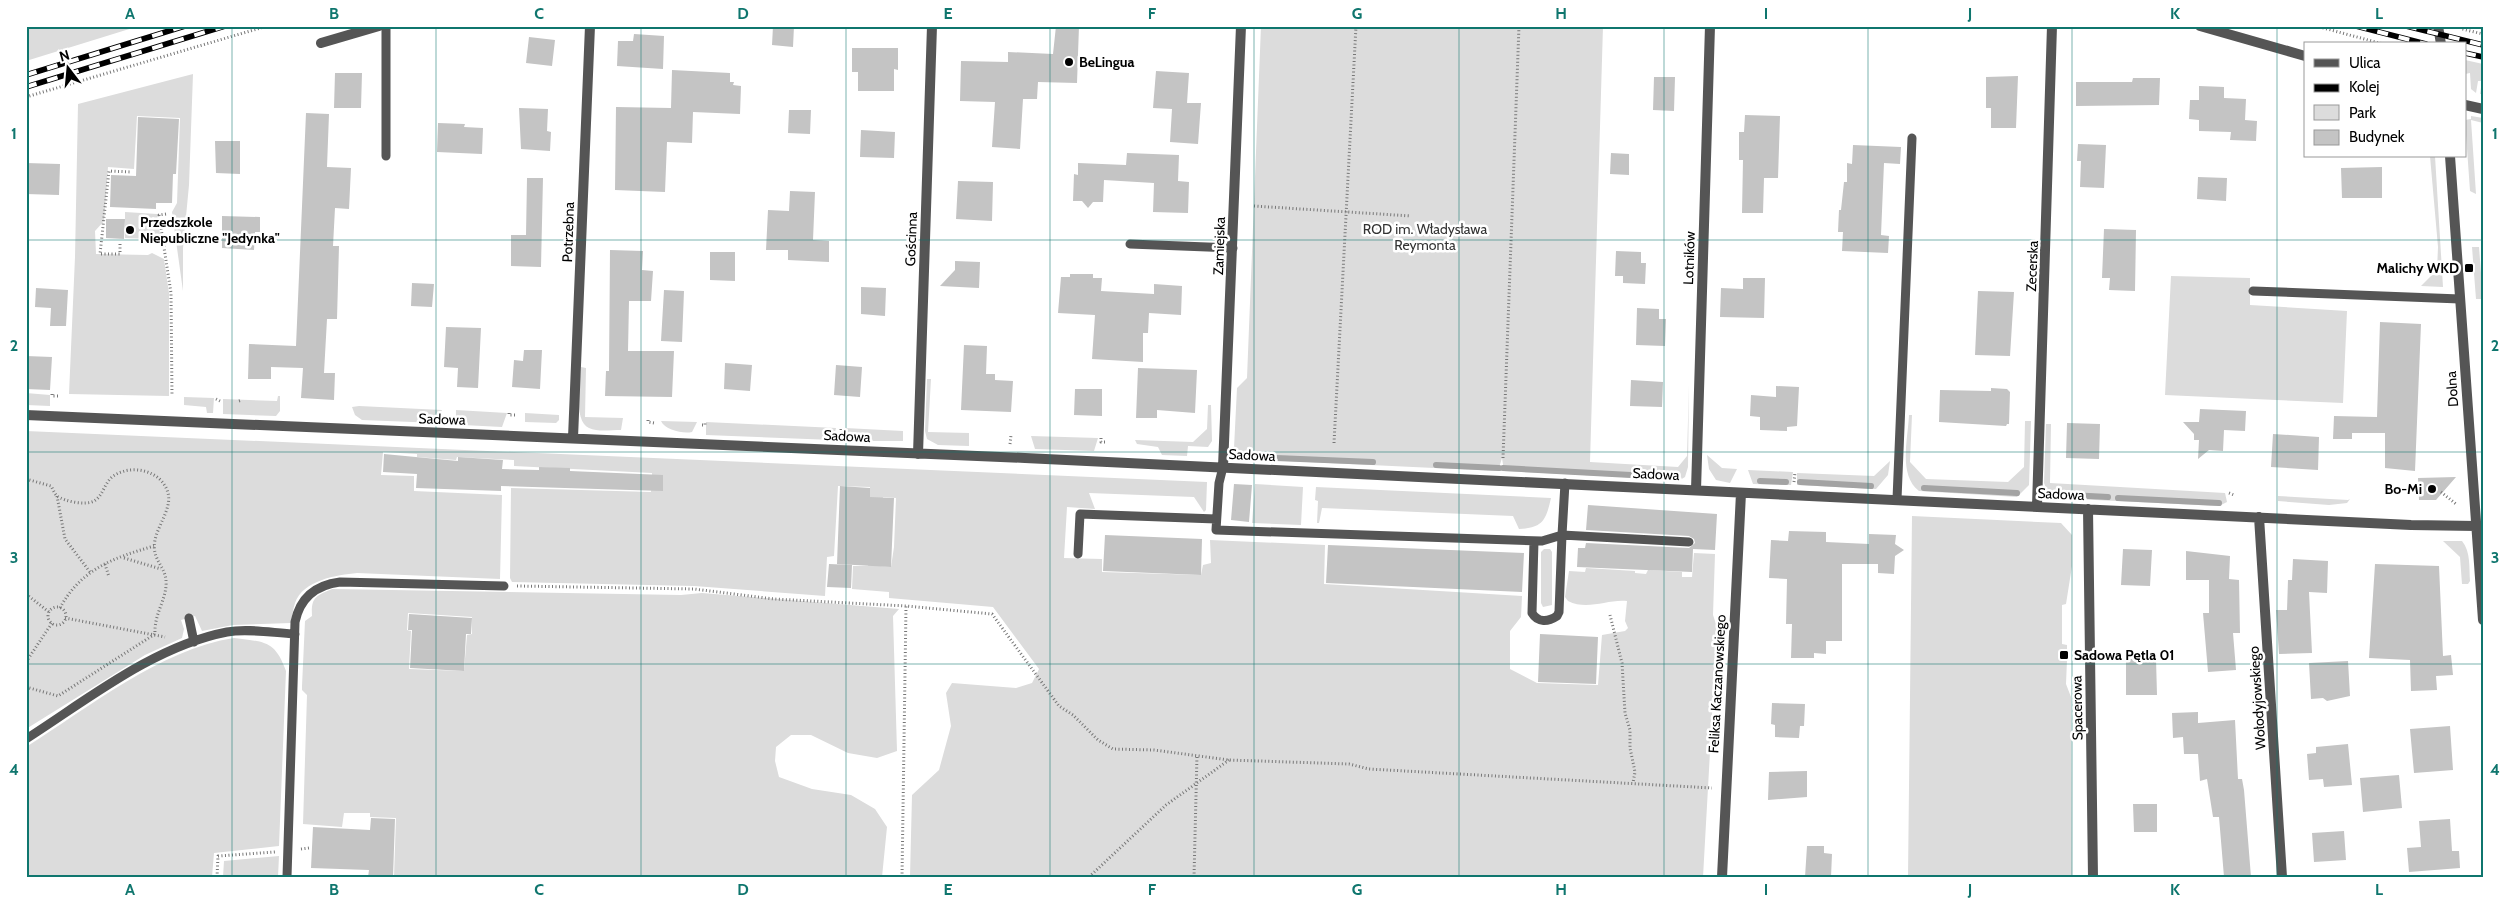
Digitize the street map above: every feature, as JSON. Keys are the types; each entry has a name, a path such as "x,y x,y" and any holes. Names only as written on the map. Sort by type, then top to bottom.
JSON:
{"street":[{"path":"321,43 379,26"},
{"name":"Potrzebna","path":"574,438 590,26"},
{"name":"Gościnna","path":"918,454 932,26"},
{"name":"Zamiejska","path":"1223,467 1241,26"},
{"name":"Lotników","path":"1696,490 1710,26"},
{"name":"Zecerska","path":"2037,506 2052,26"},
{"path":"2200,26 2304,56"},
{"path":"2438,26 2441,42"},
{"path":"2466,105 2483,109"},
{"name":"Dolna","path":"2450,158 2483,620"},
{"name":"Sadowa","path":"26,415 1223,467 2476,526"},
{"path":"2472,460 2483,460"},
{"name":"Feliksa Kaczanowskiego","path":"1722,877 1741,492"},
{"name":"Spacerowa","path":"2088,509 2093,877"},
{"name":"Wołodyjowskiego","path":"2259,517 2282,877"}],"lane":[{"path":"386,26 386,156"},
{"path":"1897,499 1912,138"},
{"path":"1130,244 1233,248"},
{"path":"2253,291 2460,299"},
{"path":"1223,467 1219,483 1216,530 1534,541 1562,535 1689,542"},
{"path":"1534,541 1532,613 1537,619 1546,621 1557,616 1559,612 1565,483"},
{"path":"1078,554 1080,514 1216,518"},
{"path":"287,877 295,634 297,615 305,599 318,588 330,584 504,586"},
{"path":"189,618 194,642"},
{"path":"26,739 145,663 194,642 235,631 295,634"}],"path":[{"path":"26,97 267,26"},
{"path":"1334,443 1356,26"},
{"path":"1503,458 1519,26"},
{"path":"2316,26 2375,42"},
{"path":"2462,26 2462,29 2483,34"},
{"path":"120,244 120,254 100,254 109,171 132,172"},
{"path":"1254,206 1411,216"},
{"path":"166,214 159,215 171,293 172,396"},
{"path":"52,394 52,396 59,396"},
{"path":"509,413 509,415 515,415"},
{"path":"648,420 648,422 654,423"},
{"path":"1101,438 1101,442 1107,442"},
{"path":"57,496 74,501 91,502 99,496 107,482 118,474 133,470 153,474 164,484 169,497 169,504 157,530 154,546 155,555 165,574 166,582 163,598 156,615 155,634"},
{"path":"26,479 51,486 57,496 66,539 90,572"},
{"path":"2441,492 2456,504"},
{"path":"2229,493 2234,495"},
{"path":"60,608 73,587 90,572 105,564 154,546"},
{"path":"123,558 161,569"},
{"path":"105,564 110,577"},
{"path":"504,586 694,589 774,599 906,606 992,614 1059,706 1073,715 1098,740 1114,749 1154,750 1229,760 1350,764 1369,769 1726,789"},
{"path":"26,594 49,612"},
{"path":"902,877 906,606"},
{"path":"56,607 60,608 64,612 65,618 61,624 52,624 48,617 49,612 56,607"},
{"path":"1610,615 1622,663 1625,712 1630,730 1630,748 1635,772 1634,783"},
{"path":"65,618 155,634"},
{"path":"26,662 52,624"},
{"path":"26,687 58,696 155,634"},
{"path":"1194,877 1197,755"},
{"path":"1089,877 1166,805 1197,781 1229,760"},
{"path":"217,877 218,856 310,848"}],"green space":[{"path":"26,26 139,26 26,61"},
{"name":"ROD im. Władysława Reymonta","path":"1261,26 1603,26 1590,462 1678,467 1687,456 1689,384 1688,467 1685,477 1680,480 1504,471 1502,458 1498,471 1243,459 1234,448 1237,388 1247,378"},
{"path":"2466,60 2483,64 2483,94 2480,94 2482,81 2478,81 2476,93 2471,89 2470,73 2466,74"},
{"name":"Przedszkole Niepubliczne \"Jedynka\"","path":"193,74 189,185 183,248 183,291 172,212 177,203 180,118 137,116 134,169 108,167 104,221 95,231 96,254 148,255 152,253 164,259 169,293 169,396 69,394 75,257 78,104"},
{"path":"2471,116 2483,118 2483,123 2471,120 2476,194 2470,191 2466,134 2466,120 2471,119"},
{"path":"2430,158 2435,158 2443,287 2421,286 2437,270 2438,247"},
{"path":"125,212 157,214 160,234 152,239 125,238"},
{"path":"2472,247 2479,247 2483,299 2476,299"},
{"path":"2171,276 2250,278 2250,305 2347,311 2343,403 2165,395"},
{"path":"581,367 586,368 585,417 623,418 621,430 596,430 584,424 579,410"},
{"path":"927,379 931,379 928,432 969,433 969,446 938,445 927,439 925,431"},
{"path":"26,393 50,395 50,406 26,405"},
{"path":"278,396 280,396 280,411 276,416 223,414 223,399 277,401"},
{"path":"184,397 214,398 213,413 207,413 206,407 184,405"},
{"path":"1208,405 1211,405 1212,441 1208,447 1188,446 1187,456 1162,455 1158,447 1137,444 1135,440 1193,442 1207,429"},
{"path":"352,407 442,410 438,423 362,420 355,415"},
{"path":"456,410 507,413 502,427 463,425 456,420"},
{"path":"525,413 559,415 559,420 556,423 525,422"},
{"path":"1909,415 1912,415 1910,462 1926,479 2008,482 2024,467 2025,421 2031,421 2029,485 2017,497 1919,491 1912,484 1906,466"},
{"path":"661,421 697,422 692,432 684,432 670,429"},
{"path":"706,422 836,428 833,440 706,435"},
{"path":"2046,424 2051,424 2050,483 2225,493 2227,502 2219,506 2054,498 2047,491 2044,483"},
{"path":"845,428 903,431 903,441 847,441"},
{"path":"26,431 1207,482 1206,510 1204,512 1194,497 1089,493 1095,509 1067,507 1064,558 1102,559 1102,572 1201,575 1203,565 1211,563 1210,540 1325,545 1324,584 1522,596 1521,617 1510,631 1510,669 1537,683 1598,685 1602,635 1625,631 1628,628 1625,621 1627,601 1583,605 1568,601 1565,597 1569,571 1585,572 1586,568 1635,571 1635,573 1646,574 1648,570 1682,572 1682,577 1692,577 1694,553 1715,554 1713,615 1717,627 1703,877 910,877 912,795 939,770 951,726 946,693 952,683 1016,688 1032,683 1039,669 993,607 889,598 889,592 852,589 853,566 868,566 870,487 838,486 834,556 827,557 825,596 694,586 512,582 510,578 511,488 651,492 652,473 514,466 514,460 457,457 456,460 417,457 417,454 383,452 381,475 414,476 414,491 502,495 500,579 349,574 322,580 305,589 295,603 291,623 233,625 202,631 195,616 181,620 184,629 182,638 145,655 26,729","holes":["883,497 896,498 894,547 891,567 880,566"]},
{"path":"1031,436 1098,438 1094,451 1035,449"},
{"path":"1707,455 1722,468 1737,469 1730,483 1716,480 1709,469"},
{"path":"1890,461 1888,475 1876,489 1797,485 1797,473 1874,476"},
{"path":"1748,470 1793,472 1791,485 1753,484"},
{"path":"1255,484 1303,487 1301,525 1252,523"},
{"path":"1316,487 1551,498 1545,517 1538,525 1519,529 1513,516 1322,508 1319,523 1317,523 1318,501 1315,500"},
{"path":"2278,496 2350,499 2347,503 2329,505 2278,501"},
{"path":"1912,516 2061,523 2072,535 2072,566 2066,604 2062,605 2062,644 2067,645 2067,650 2060,650 2060,660 2067,660 2066,684 2071,697 2072,877 1908,877"},
{"path":"2443,541 2462,541 2465,545 2469,560 2470,581 2468,584 2462,584 2460,557"},
{"path":"1544,549 1550,549 1552,552 1552,605 1543,607 1541,603 1541,552"},
{"path":"332,589 681,595 702,593 899,609 893,616 897,751 877,758 848,753 811,735 791,735 776,747 775,761 779,777 812,789 851,795 875,809 887,827 882,877 394,877 396,818 370,817 370,813 344,813 342,827 303,824 307,695 302,690 305,621 312,616 312,605 315,598","holes":["408,613 472,617 472,634 467,635 464,671 409,669 411,631 407,630"]},
{"path":"234,638 267,644 277,653 286,671 279,846 214,853 212,877 26,877 26,747 100,698 152,667 179,654 207,644"},
{"path":"279,856 278,877 223,877 224,861"}],"building":[{"path":"773,26 794,26 793,47 772,45"},
{"path":"1056,26 1079,26 1077,83 1038,82 1037,99 1023,99 1020,149 992,147 995,102 960,101 961,61 1008,62 1008,52 1053,54"},
{"path":"634,34 664,36 663,69 617,66 618,41 633,41"},
{"path":"529,37 555,40 552,66 526,63"},
{"path":"852,48 898,48 898,70 894,69 894,91 858,91 858,72 852,72"},
{"path":"672,70 730,73 730,82 734,82 733,85 741,86 740,114 693,112 692,143 667,142 665,192 615,190 616,107 671,108"},
{"path":"1156,71 1189,73 1187,103 1201,103 1198,144 1170,142 1172,109 1153,108"},
{"path":"335,73 362,73 361,108 334,108"},
{"path":"2018,76 2016,128 1991,128 1991,108 1986,108 1986,77"},
{"path":"1654,77 1675,77 1674,111 1653,110"},
{"path":"2133,78 2160,78 2159,105 2076,106 2076,82 2132,82"},
{"path":"2199,86 2224,87 2224,98 2246,99 2245,120 2257,121 2256,141 2230,140 2231,132 2199,131 2199,120 2189,119 2190,100 2199,100"},
{"path":"519,108 548,109 547,131 551,132 550,151 521,149"},
{"path":"789,110 811,110 810,134 788,133"},
{"path":"306,113 329,114 327,167 351,168 349,209 335,208 333,246 339,246 337,319 327,319 324,373 335,373 334,400 301,398 303,368 271,367 271,379 248,379 249,344 296,346"},
{"path":"1745,115 1780,116 1778,178 1764,178 1763,213 1742,213 1743,160 1739,160 1739,132 1744,132"},
{"path":"138,117 179,119 176,174 173,174 172,203 156,203 156,209 110,207 111,175 136,176"},
{"path":"438,123 465,124 464,127 483,128 482,154 437,152"},
{"path":"861,130 895,132 894,158 860,157"},
{"path":"215,141 240,141 240,174 216,173"},
{"path":"2078,144 2106,145 2104,188 2080,187 2081,161 2077,161"},
{"path":"1853,145 1901,147 1900,164 1884,163 1881,235 1889,236 1888,253 1842,251 1843,232 1838,232 1839,210 1841,210 1844,182 1847,182 1847,163 1852,164"},
{"path":"1127,153 1179,155 1178,181 1189,182 1188,213 1153,212 1154,183 1104,180 1103,202 1093,202 1088,208 1082,201 1073,201 1074,174 1078,175 1078,163 1126,165"},
{"path":"1611,153 1629,154 1629,175 1610,174"},
{"path":"26,163 60,164 59,195 26,194"},
{"path":"2382,167 2382,198 2342,198 2341,168"},
{"path":"2198,177 2227,178 2226,201 2197,199"},
{"path":"527,178 543,178 541,267 511,266 511,235 526,235"},
{"path":"958,181 993,182 992,221 956,219"},
{"path":"790,191 815,192 813,240 829,241 829,262 788,260 788,250 766,250 768,210 789,211"},
{"path":"222,216 260,217 260,232 255,232 254,250 222,248"},
{"path":"106,219 125,219 124,239 106,238"},
{"path":"2104,229 2136,230 2135,291 2109,290 2110,278 2102,278"},
{"path":"610,250 643,251 642,270 653,271 651,301 629,301 628,351 674,351 672,397 605,396 606,371 609,371"},
{"path":"1616,251 1641,252 1641,263 1646,263 1645,284 1623,283 1623,276 1615,276"},
{"path":"710,252 735,252 735,281 710,280"},
{"path":"955,261 980,262 979,288 940,286 955,270"},
{"path":"1070,274 1093,274 1093,278 1102,278 1101,291 1154,294 1154,284 1182,286 1181,315 1149,313 1148,333 1143,333 1143,362 1092,359 1095,315 1058,313 1061,277 1070,277"},
{"path":"1743,278 1765,278 1764,318 1720,317 1721,288 1743,289"},
{"path":"412,283 434,284 432,307 411,306"},
{"path":"861,287 886,288 885,316 861,314"},
{"path":"36,288 68,290 66,326 50,326 51,308 35,307"},
{"path":"664,290 684,291 682,342 661,341"},
{"path":"1978,291 2014,292 2010,356 1975,355"},
{"path":"1637,308 1659,309 1659,319 1666,319 1665,346 1636,345"},
{"path":"2380,322 2421,324 2415,471 2385,468 2385,433 2352,433 2352,439 2333,439 2334,416 2377,417"},
{"path":"446,327 481,328 478,388 457,387 458,368 444,367"},
{"path":"964,345 987,346 986,374 995,374 995,380 1013,381 1011,412 961,410"},
{"path":"524,350 542,350 540,389 512,387 514,360 523,361"},
{"path":"26,356 52,357 50,390 26,389"},
{"path":"725,363 752,365 750,391 724,389"},
{"path":"836,365 862,367 860,397 834,395"},
{"path":"1138,368 1197,370 1195,413 1157,410 1157,418 1136,418"},
{"path":"1631,380 1663,382 1662,407 1630,406"},
{"path":"1776,386 1799,387 1797,426 1787,427 1787,431 1760,430 1760,417 1750,416 1751,395 1776,397"},
{"path":"1991,388 2007,389 2010,392 2009,424 2006,426 1939,422 1940,390 1991,391"},
{"path":"1075,389 1102,389 1102,416 1074,415"},
{"path":"2200,409 2246,411 2245,431 2224,430 2223,451 2209,450 2198,459 2199,440 2194,440 2194,434 2183,422 2199,422"},
{"path":"2067,423 2100,424 2099,459 2066,458"},
{"path":"2273,434 2319,437 2318,470 2271,467"},
{"path":"384,454 458,461 458,457 503,460 502,469 539,470 539,467 570,468 570,471 663,475 663,491 501,486 501,491 416,488 417,474 383,472"},
{"name":"Bo-Mi","path":"2456,477 2436,500 2419,500 2418,478"},
{"path":"1234,484 1252,485 1249,522 1231,520"},
{"path":"840,486 870,488 870,497 894,498 891,567 837,564"},
{"path":"1588,505 1717,514 1715,550 1693,549 1692,572 1577,567 1578,548 1585,548 1586,543 1689,548 1695,543 1694,539 1689,536 1586,530"},
{"path":"1789,531 1826,532 1826,542 1869,544 1869,534 1896,535 1895,544 1904,550 1895,556 1894,574 1878,573 1878,564 1842,564 1842,641 1826,641 1826,654 1814,653 1814,658 1791,658 1792,624 1786,624 1787,579 1769,578 1771,540 1788,541"},
{"path":"1105,535 1202,539 1201,575 1103,571"},
{"path":"1328,545 1524,553 1522,592 1326,583"},
{"path":"2123,549 2152,550 2150,586 2121,585"},
{"path":"2186,551 2230,556 2229,579 2239,580 2240,633 2233,633 2236,670 2208,672 2203,613 2209,613 2209,580 2186,580"},
{"path":"2293,559 2328,561 2327,593 2309,592 2312,653 2279,654 2276,610 2287,610 2288,580 2292,580"},
{"path":"829,564 852,565 851,588 827,587"},
{"path":"2375,564 2439,566 2443,656 2451,655 2453,675 2436,676 2437,690 2411,691 2410,660 2369,658"},
{"path":"409,614 472,618 471,634 466,634 464,671 410,668 412,630 408,630"},
{"path":"1540,634 1598,637 1596,684 1538,682"},
{"path":"2126,659 2156,659 2157,695 2126,695"},
{"path":"2348,661 2350,696 2327,701 2323,698 2311,699 2309,663"},
{"path":"1772,703 1805,704 1804,726 1800,726 1799,738 1775,737 1775,725 1771,724"},
{"path":"2198,712 2198,723 2235,720 2238,779 2242,779 2244,790 2251,877 2224,877 2219,817 2213,817 2207,779 2200,781 2198,754 2184,754 2183,737 2173,738 2172,713"},
{"path":"2450,726 2453,770 2414,773 2410,729"},
{"path":"2348,744 2352,785 2324,787 2323,779 2309,780 2307,754 2316,753 2316,747"},
{"path":"1807,771 1807,797 1768,800 1769,772"},
{"path":"2399,775 2402,808 2363,812 2360,778"},
{"path":"2133,804 2157,804 2157,832 2134,832"},
{"path":"371,818 395,819 393,877 368,877 369,870 311,868 313,827 370,830"},
{"path":"2450,819 2452,851 2459,851 2460,868 2409,872 2407,848 2421,847 2419,821"},
{"path":"2344,831 2346,860 2314,862 2312,833"},
{"path":"1807,846 1824,846 1824,853 1832,854 1831,877 1805,877"}],"waterway":[{"path":"1255,457 1373,462"},
{"path":"1436,465 1499,468"},
{"path":"1503,468 1668,477"},
{"path":"1760,481 1786,482"},
{"path":"1800,482 1871,486"},
{"path":"1924,488 2017,493"},
{"path":"2070,495 2108,497"},
{"path":"2118,498 2219,503"}],"railway":[{"path":"26,75 185,26"},
{"path":"26,87 225,26"},
{"path":"2356,26 2418,42"},
{"path":"2406,26 2483,45"},
{"path":"2466,53 2483,57"}],"place":[{"name":"BeLingua","path":"1069,62"},
{"name":"Przedszkole Niepubliczne \"Jedynka\"","path":"130,230"},
{"name":"Malichy WKD","path":"2469,268"},
{"name":"Bo-Mi","path":"2432,489"},
{"name":"Sadowa Pętla 01","path":"2064,655"}]}
